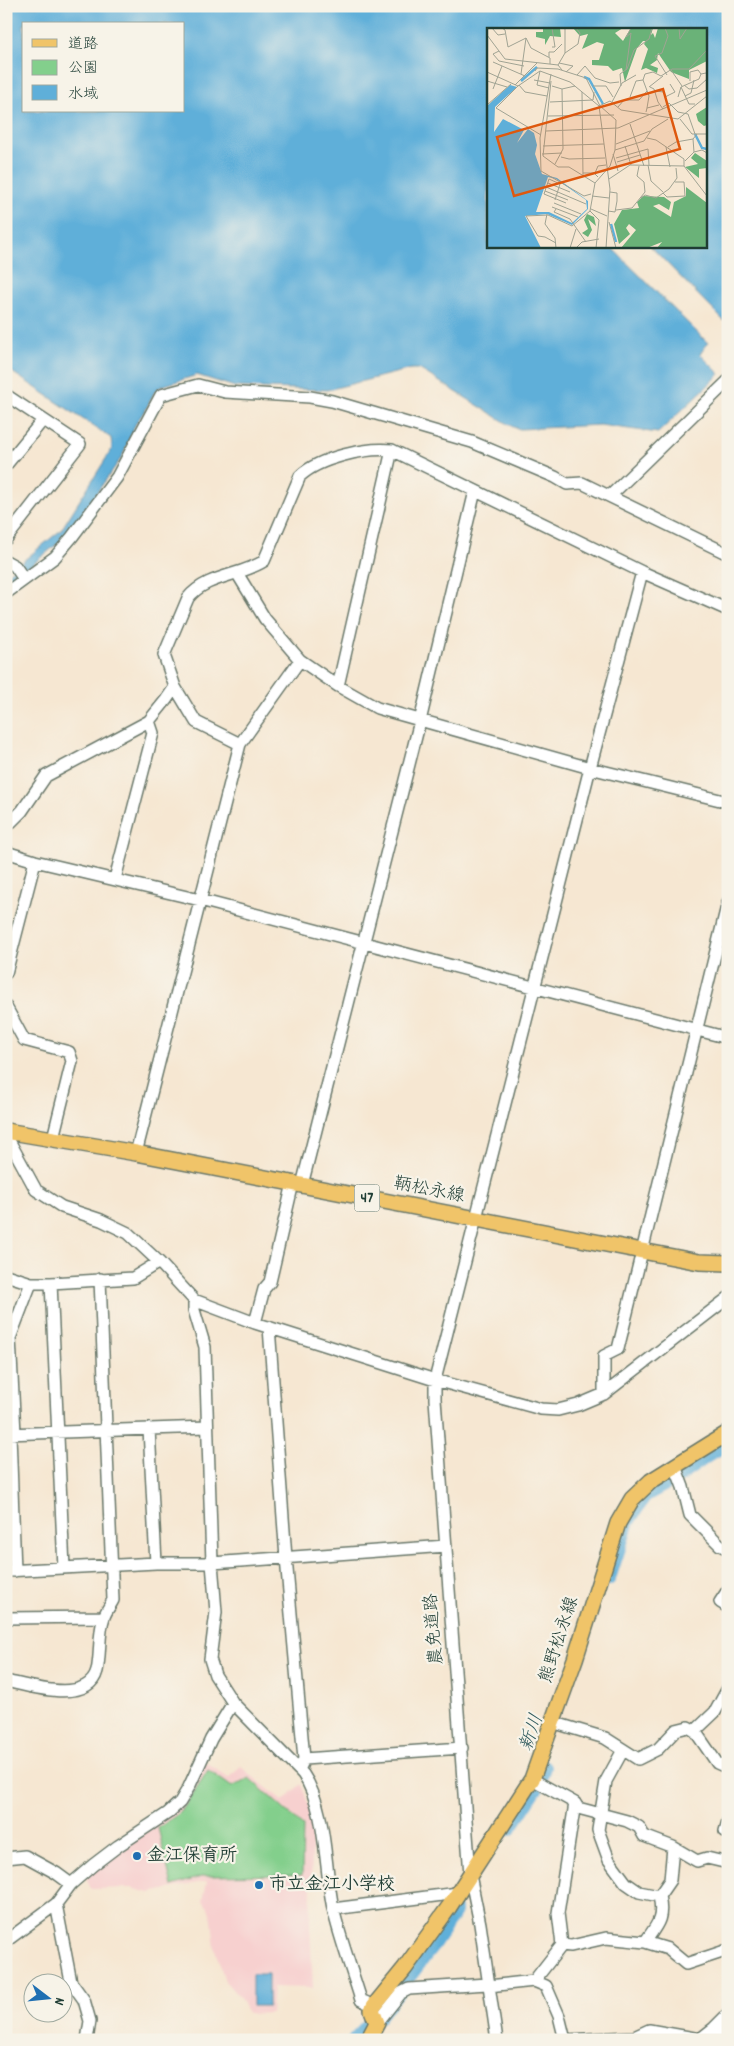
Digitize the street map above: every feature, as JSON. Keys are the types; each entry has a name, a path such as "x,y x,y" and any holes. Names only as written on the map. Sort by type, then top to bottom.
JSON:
{"main road":[{"name":"鞆松永線","path":"6,1133 53,1138 699,1262 728,1263"},
{"name":"熊野松永線","path":"368,2040 375,2016 411,1960 466,1893 470,1877 537,1781 559,1724 575,1659 618,1523 632,1498 651,1481 701,1448 728,1433"}],"street":[{"path":"610,496 728,381"},
{"path":"6,593 16,570 55,558 117,477 161,396 198,385 225,392 332,400 472,442 555,477 566,484 582,483 728,554"},
{"path":"6,395 80,444 6,539"},
{"path":"6,465 43,420"},
{"path":"338,686 392,450"},
{"path":"240,744 196,722 175,687 164,655 188,598 194,591 210,582 256,566 264,561 272,547 300,476 307,469 322,462 362,452 392,450 642,572 728,610"},
{"path":"255,1323 264,1289 270,1282 364,942 420,721 475,491"},
{"path":"238,572 265,619 300,660 338,686 377,708 590,768 728,802"},
{"name":"農免道路","path":"470,1877 435,1399 436,1380 533,988 642,572"},
{"path":"136,1154 240,744 300,660"},
{"path":"6,827 22,811 46,776 148,720 175,687"},
{"path":"115,879 153,733 148,720"},
{"path":"6,852 35,861 115,879 364,942 728,1038"},
{"path":"6,973 35,861"},
{"path":"604,1394 604,1356 618,1349 695,1029 728,902"},
{"path":"6,1007 24,1040 69,1052 72,1061 53,1138"},
{"path":"6,1133 36,1190 62,1207 101,1220 128,1233 159,1262 194,1300 255,1323 436,1380 541,1409 558,1410 578,1405 604,1394 728,1298"},
{"path":"6,1275 30,1283 133,1278 159,1262"},
{"path":"6,1681 55,1692 72,1690 90,1682 97,1672 104,1617 114,1600 100,1280"},
{"path":"30,1283 10,1338 11,1571 156,1563 212,1563 446,1546"},
{"path":"51,1283 64,1568"},
{"path":"194,1300 194,1310 205,1347 212,1563 216,1612 210,1659 215,1676 233,1703 299,1770 311,1787 317,1805 333,1909 361,2000 375,2016 401,1993 409,1989 534,1981 546,1986 560,2016 565,2040 634,2039 649,2030 700,2039 728,2014"},
{"path":"269,1327 286,1558 304,1759 299,1770"},
{"path":"11,1434 207,1427"},
{"path":"150,1429 156,1563"},
{"path":"675,1466 690,1515 720,1545 728,1549"},
{"path":"728,1590 720,1602 728,1607"},
{"path":"6,1618 104,1617"},
{"path":"695,1731 714,1712 728,1688"},
{"path":"6,1942 56,1904 71,1884 118,1846 168,1813 180,1802 211,1739 233,1703"},
{"path":"559,1724 605,1738 638,1760 658,1748 676,1730 688,1727 695,1731 717,1763 728,1768"},
{"path":"304,1759 462,1748"},
{"path":"623,1750 606,1781 598,1830 609,1860 626,1883 639,1892 659,1896"},
{"path":"537,1781 575,1803 578,1808 627,1821 639,1827 644,1836 673,1847 697,1862 707,1858 728,1863"},
{"path":"534,1981 562,1945 558,1913 575,1803"},
{"path":"728,1821 724,1831 728,1833"},
{"path":"645,1942 659,1923 662,1910 659,1896 670,1880 673,1847"},
{"path":"6,1858 25,1856 56,1873 71,1884"},
{"path":"333,1909 466,1893 488,1985 497,2040"},
{"path":"56,1904 71,1982 84,2000 90,2021 87,2040"},
{"path":"562,1945 572,1946 606,1938 645,1942 668,1949 686,1964 728,1950"},
{"path":"714,2028 727,2040"}],"shaded area":[{"name":"市立金江小学校","path":"206,1762 228,1778 241,1767 283,1801 301,1784 313,1818 310,1926 313,1988 273,1987 271,2013 248,2014 240,1998 225,1981 215,1949 212,1920 208,1907 203,1901 207,1881 150,1893 131,1888 91,1889 86,1877 155,1825"}],"green space":[{"path":"208,1770 232,1787 249,1778 303,1826 302,1875 204,1876 172,1886 158,1828 181,1812"}],"water":[{"path":"6,6 728,6 728,317 724,321 652,248 706,248 706,28 487,28 487,248 612,248 708,343 700,354 720,374 658,433 600,425 520,429 513,427 419,369 411,369 327,390 235,387 197,375 162,386 155,391 136,423 122,457 65,538 6,585 6,575 61,530 112,449 111,438 6,368"},
{"path":"252,1974 268,1974 268,2006 252,2006"}],"waterway":[{"name":"新川","path":"608,1578 627,1521 645,1494 673,1479 714,1450 728,1443"},
{"name":"新川","path":"509,1828 536,1787 543,1767"},
{"name":"新川","path":"355,2040 379,2015 429,1949 454,1911"}],"place":[{"name":"金江保育所","path":"137,1856"},
{"name":"市立金江小学校","path":"259,1885"}]}
